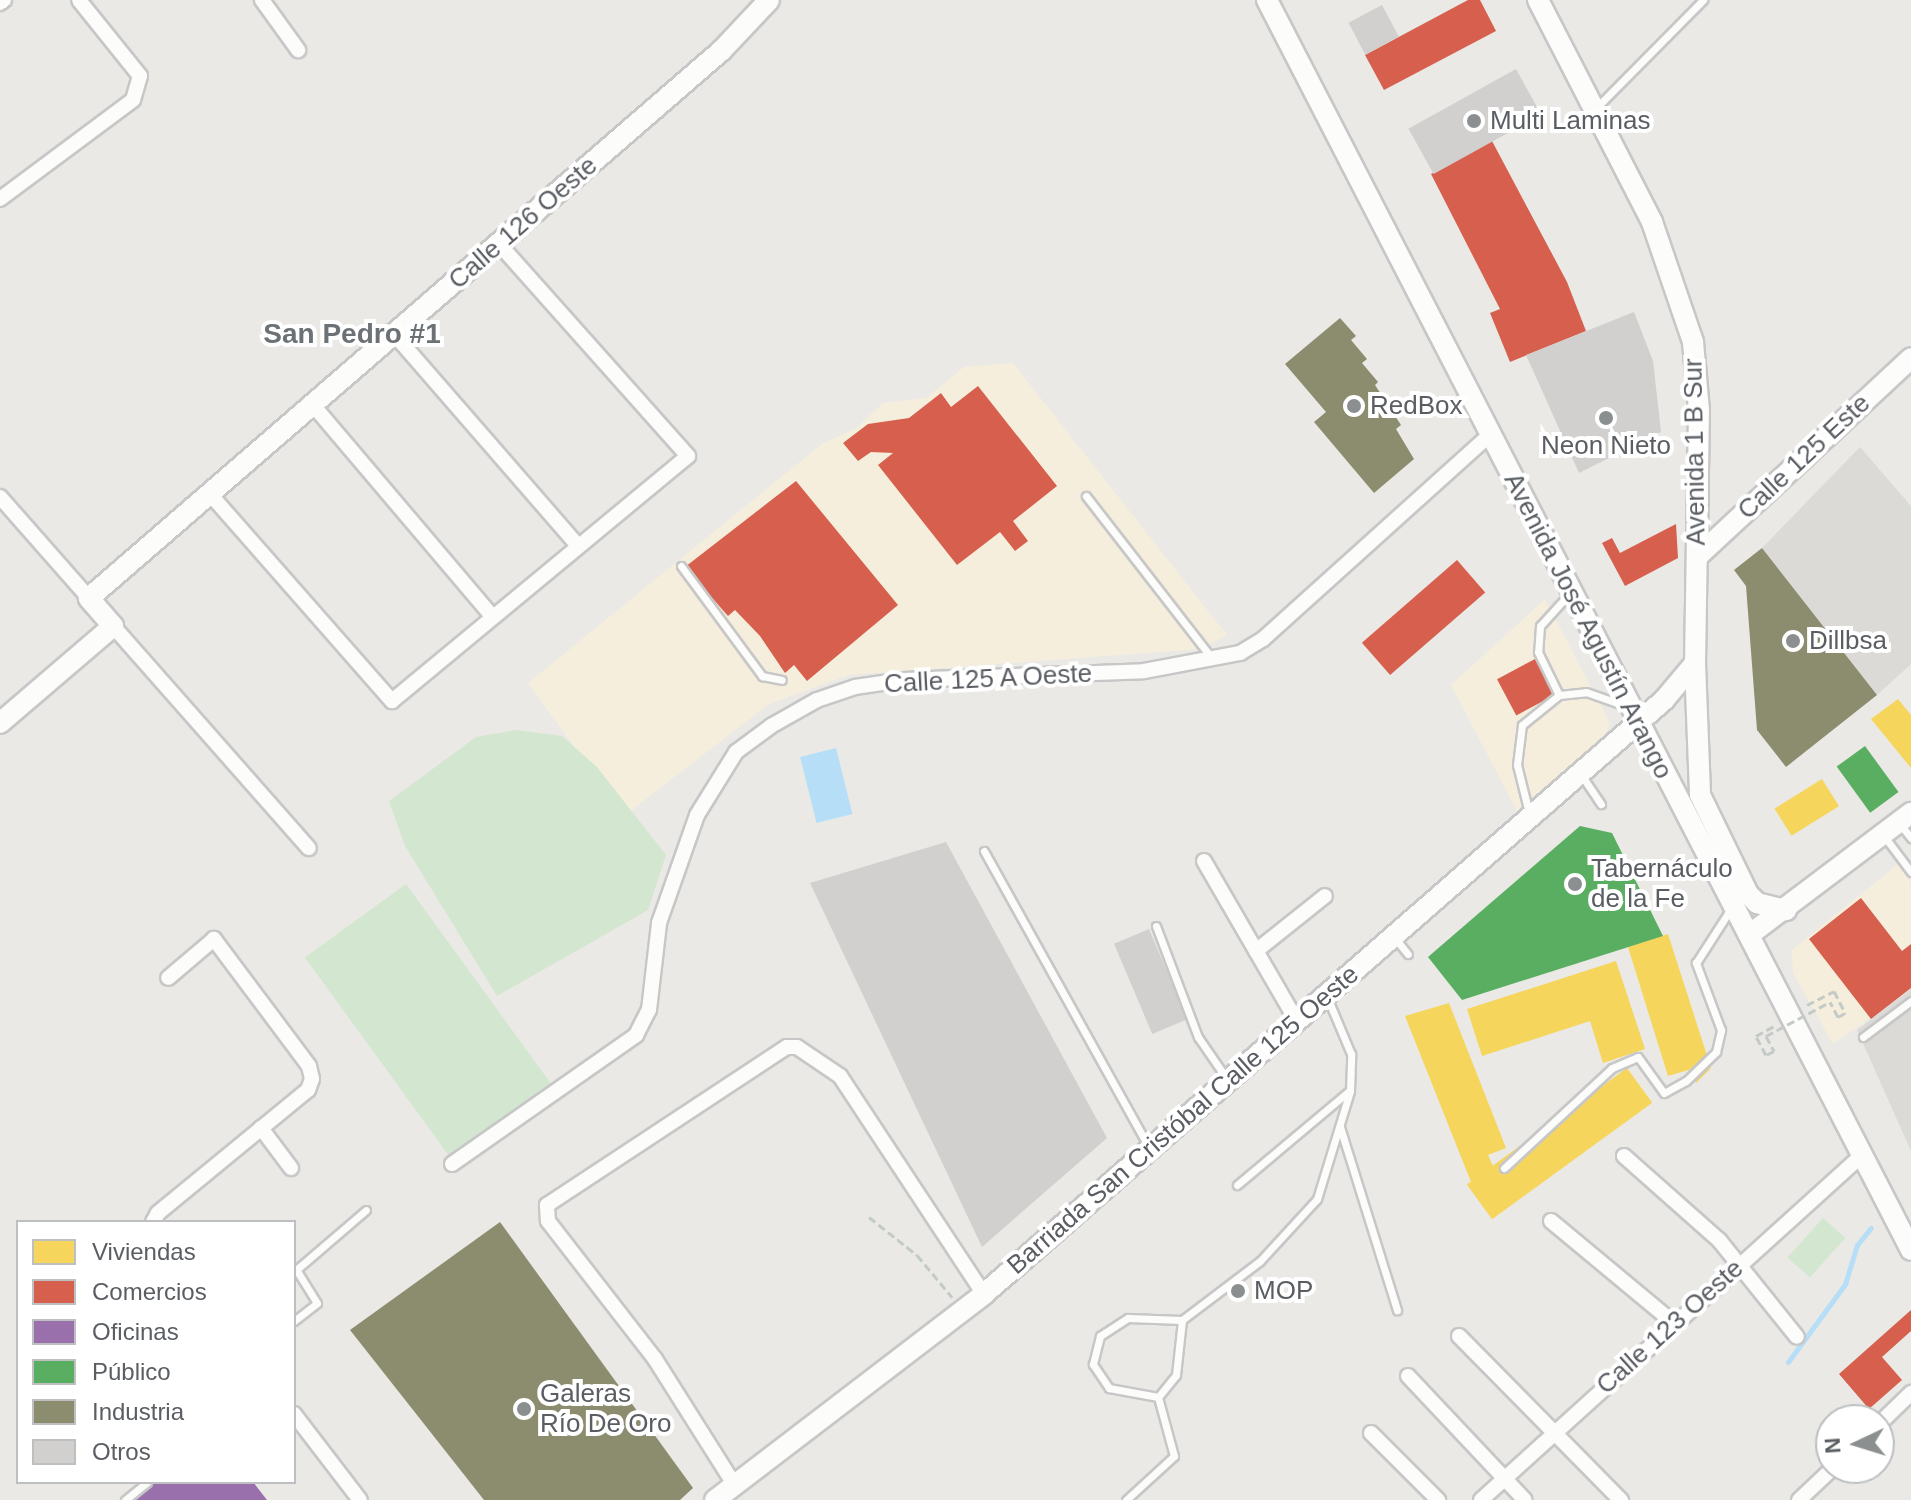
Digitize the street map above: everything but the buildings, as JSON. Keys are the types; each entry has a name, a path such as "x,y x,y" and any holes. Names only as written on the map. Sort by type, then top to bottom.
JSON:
{"street":[{"path":"0,199 133,100 140,76 79,0"},
{"path":"262,0 298,50"},
{"name":"Calle 126 Oeste","path":"89,598 721,51 769,0"},
{"name":"Avenida José Agustín Arango","path":"1267,0 1911,1250"},
{"name":"Avenida 1 B Sur","path":"1538,0 1652,222 1693,342 1698,492 1695,663 1700,795 1748,894 1757,903 1786,910"},
{"path":"210,494 392,701 688,456 499,244"},
{"path":"394,334 578,546"},
{"name":"Calle 125 Este","path":"1697,557 1911,358"},
{"path":"313,405 493,617"},
{"name":"Calle 125 A Oeste","path":"452,1164 546,1094 636,1035 649,1010 659,923 697,815 736,752 771,726 817,700 903,680 1144,671 1214,662 1263,639 1491,434"},
{"path":"1698,492 1712,515 1736,521"},
{"path":"0,497 309,848"},
{"path":"0,723 113,626"},
{"path":"1633,715 1682,684 1695,663"},
{"name":"Barriada San Cristóbal Calle 125 Oeste","path":"715,1500 984,1294 1581,773 1633,715"},
{"path":"1749,935 1902,828"},
{"path":"1204,861 1296,1020"},
{"path":"1256,951 1325,896"},
{"path":"154,1220 158,1213 308,1090 309,1066 214,939 168,978"},
{"path":"734,1484 655,1359 548,1221 547,1205 787,1047 797,1047 840,1076 984,1294"},
{"path":"261,1128 291,1168"},
{"path":"1624,1156 1719,1240 1797,1337"},
{"name":"Calle 123 Oeste","path":"1481,1500 1861,1156"},
{"path":"1551,1221 1675,1324"},
{"path":"1459,1336 1621,1500"},
{"path":"1408,1376 1525,1500"},
{"path":"1895,1408 1911,1393"},
{"path":"296,1417 360,1500"},
{"path":"1371,1433 1438,1500"}],"lane":[{"path":"1596,108 1703,0"},
{"path":"1086,496 1214,662"},
{"path":"681,566 762,676 782,680"},
{"path":"1559,695 1538,652 1540,626 1570,592"},
{"path":"1530,817 1517,765 1522,725 1559,695 1586,692 1633,715"},
{"path":"1581,773 1601,804"},
{"path":"1902,828 1911,872"},
{"path":"984,851 1150,1149"},
{"path":"1504,1168 1612,1068 1638,1057 1664,1093 1686,1081 1716,1052 1721,1030 1696,963 1733,905"},
{"path":"1156,926 1198,1037 1228,1081"},
{"path":"1393,936 1408,954"},
{"path":"1158,1397 1109,1388 1093,1364 1100,1336 1128,1318 1182,1320 1260,1261 1317,1199 1350,1091 1351,1054 1325,995"},
{"path":"1863,1037 1911,1001"},
{"path":"1237,1185 1350,1091"},
{"path":"1339,1125 1397,1310"},
{"path":"296,1319 317,1303 296,1270 366,1210"},
{"path":"1158,1397 1176,1375 1182,1320"},
{"path":"1126,1500 1174,1456 1158,1397"},
{"path":"125,1500 145,1484"}],"path":[{"path":"1773,1026 1756,1036 1766,1055 1774,1051 1766,1036 1830,1002 1838,1017 1845,1013 1834,991 1811,1003"},
{"path":"869,1217 917,1255 963,1310"}],"shaded area":[{"path":"1013,363 1227,635 1200,649 849,675 769,704 624,816 528,683 823,443 855,429 883,403 926,398 964,367"},
{"path":"1860,447 1911,506 1911,664 1877,695 1762,548"},
{"path":"1545,599 1610,723 1605,735 1518,813 1451,685"},
{"path":"1898,864 1911,883 1911,989 1833,1044 1793,973 1792,950"},
{"path":"1911,989 1911,1151 1857,1030"}],"green space":[{"path":"516,730 562,736 597,767 666,855 648,910 497,996 405,846 389,801 476,737"},
{"path":"406,884 551,1083 449,1156 305,957"},
{"path":"1823,1218 1845,1238 1810,1277 1788,1257"}],"water":[{"path":"836,748 852,814 817,823 800,757"}],"waterway":[{"path":"1788,1362 1845,1284 1857,1245 1871,1228"}],"place":[{"name":"Multi Laminas","path":"1474,121"},
{"name":"RedBox","path":"1354,406"},
{"name":"Neon Nieto","path":"1606,418"},
{"name":"Dillbsa","path":"1793,641"},
{"name":"Tabernáculo de la Fe","path":"1575,884"},
{"name":"MOP","path":"1238,1291"},
{"name":"Galeras Río De Oro","path":"524,1409"}],"district":[{"name":"San Pedro #1","path":"352,334"}]}
